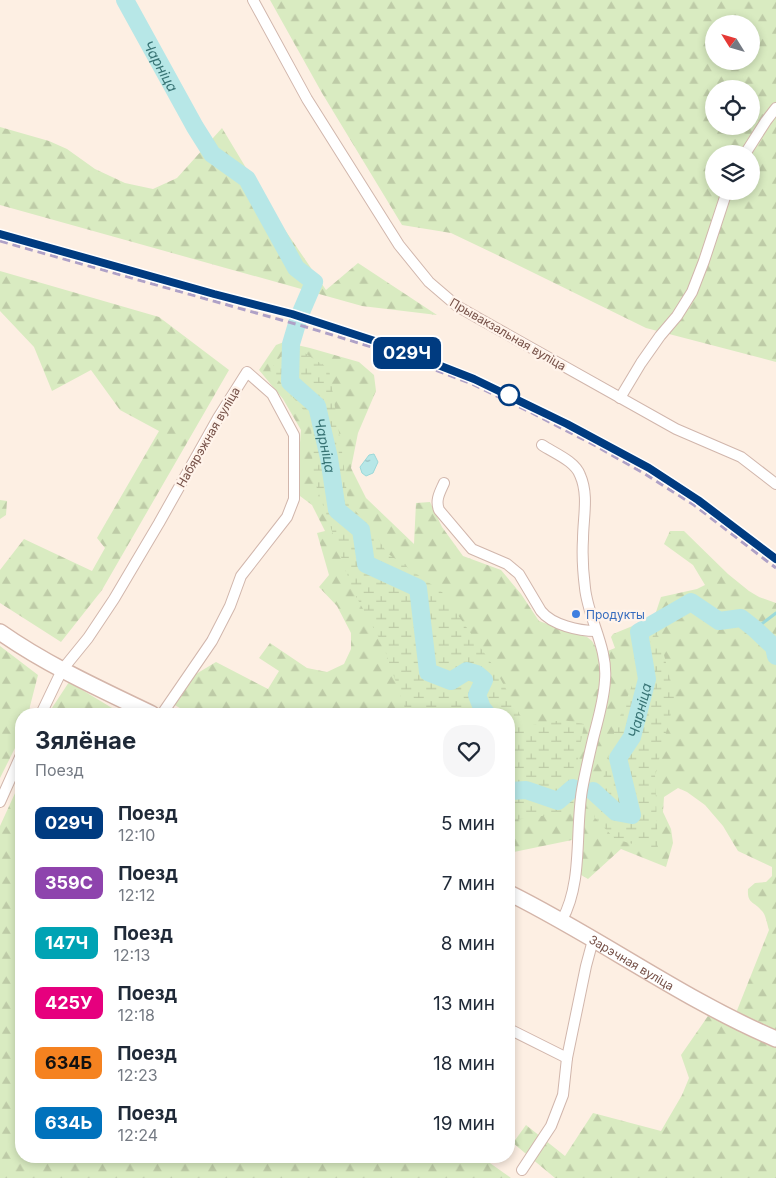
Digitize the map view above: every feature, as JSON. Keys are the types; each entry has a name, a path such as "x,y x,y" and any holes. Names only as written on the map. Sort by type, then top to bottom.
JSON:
{"street":[{"name":"Прывакзальная вуліца","path":"253,0 306,99 399,245 429,282 457,306 676,429 741,457 776,484"},
{"path":"751,145 776,108"},
{"path":"620,398 641,363 677,316 692,292 724,200"},
{"name":"Набярэжная вуліца","path":"44,708 62,670 88,638 114,599 218,418 247,372 272,394 294,435 294,500 287,517 241,576 230,606 212,641 166,708"},
{"path":"542,446 567,460 580,472 584,485 583,539 585,589 604,658 606,678 602,708 582,792 576,872 571,902 562,920"},
{"path":"444,483 437,504 439,510 472,549 507,564 519,574 545,617 569,627 596,631"},
{"path":"0,632 62,670 140,708"},
{"path":"0,802 15,768"},
{"name":"Зарэчная вуліца","path":"515,896 562,920 593,940 705,1004 776,1039"},
{"path":"522,1170 551,1126 563,1095 568,1058 593,940"},
{"path":"515,1032 568,1058"}],"green space":[{"path":"270,0 776,0 776,362 646,328 451,233 402,225 322,93"},
{"path":"0,127 49,141 67,149 95,169 125,183 153,189 177,178 222,128 272,211 326,290 358,263 437,315 362,306 0,205"},
{"path":"0,271 159,317 229,370 102,590 61,642 0,603 0,570 24,539 92,571 105,548 97,538 159,431 120,410 91,370 52,391 34,347 0,311"},
{"path":"284,342 359,362 374,375 376,391 358,433 351,468 366,498 414,544 416,503 430,502 442,527 463,556 501,570 521,594 539,621 587,637 592,641 598,655 615,648 611,637 613,634 655,615 661,597 697,589 705,585 693,565 664,544 670,531 684,531 728,574 749,591 776,603 776,1030 736,1013 769,930 763,913 750,900 748,889 755,883 766,882 772,876 772,867 738,851 723,826 705,805 687,792 678,788 664,797 663,812 671,829 673,843 666,867 621,849 588,879 576,872 572,840 515,852 515,708 180,708 173,704 191,677 216,662 268,689 279,671 259,658 270,643 307,668 327,672 344,664 351,649 351,633 337,606 319,587 329,575 317,533 325,531 312,505 296,493 301,430 283,399 259,370 276,345"},
{"path":"291,344 329,369 348,503 372,529 387,553 442,592 494,667 526,726 563,720 584,724 573,788 574,811 515,820 515,708 405,708 383,645 353,591 313,477 311,419 270,370"},
{"path":"0,500 7,501 6,515 0,519"},
{"path":"656,629 675,698 655,775 658,851 615,839 594,817 615,729"},
{"path":"0,646 38,675 30,708 15,708 15,748 0,778"},
{"path":"69,682 112,708 52,708"},
{"path":"15,793 15,1163 490,1163 511,1178 0,1178 0,826"},
{"path":"708,1016 776,1046 776,1178 555,1178 515,1145 515,1140 526,1125 565,1156 593,1113 661,1131 682,1095 689,1078 681,1055"}],"water":[{"path":"374,454 378,462 373,473 366,476 362,473 360,467 369,455"}],"waterway":[{"name":"Чарніца","path":"125,0 195,127 212,154 247,179 296,268 314,282 299,317 291,344 290,382 317,406 329,458 337,510 361,530 366,564 418,588 428,672 451,681 467,671 477,674 484,680 477,695 482,708"},
{"name":"Чарніца","path":"593,791 616,812 632,815 618,758 632,737 647,679 639,632 691,602 719,621 741,618 774,647 776,656"},
{"path":"755,629 776,613"},
{"name":"Чарніца","path":"515,791 526,790 558,801 573,788"}],"railway":[{"path":"0,241 306,327 385,351 472,384 596,446 645,474 694,505 776,568"},
{"path":"236,300 292,314 332,327"}],"train":[{"name":"029Ч","path":"0,234 292,314 387,345 474,379 599,440 649,468 698,500 776,559"}],"place":[{"name":"Продукты","path":"576,614"}]}
